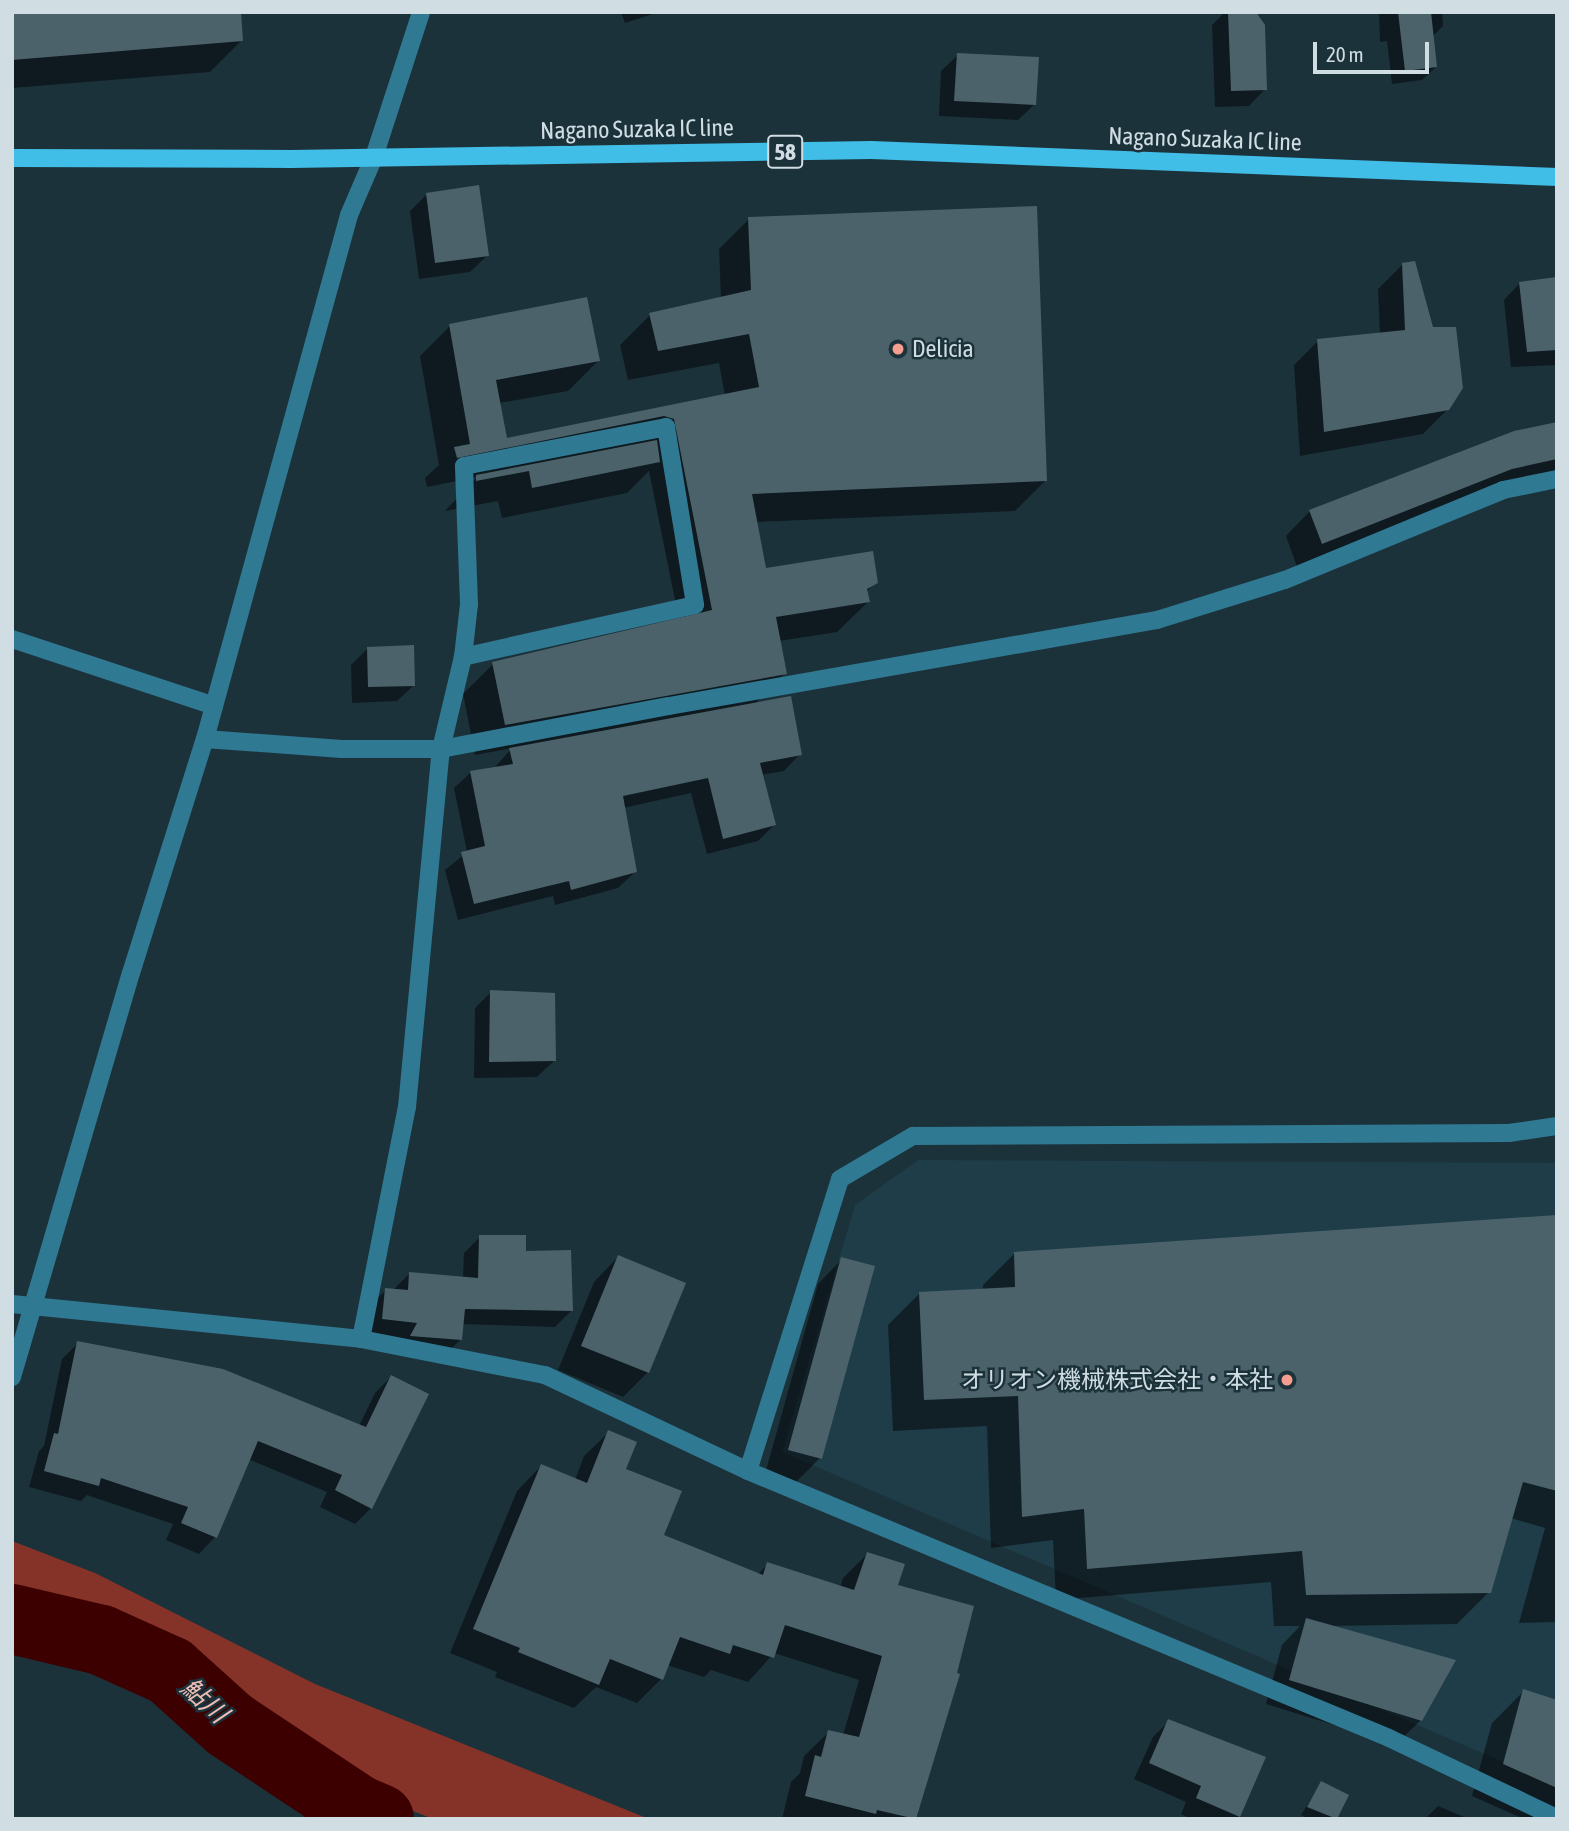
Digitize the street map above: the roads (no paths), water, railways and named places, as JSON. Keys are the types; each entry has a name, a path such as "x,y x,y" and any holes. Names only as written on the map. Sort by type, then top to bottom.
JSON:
{"main road":[{"name":"Nagano Suzaka IC line","path":"12,159 871,150 1557,177"}],"street":[{"path":"12,1377 131,973 215,706 349,215 373,157 421,12"},
{"path":"361,1339 407,1107 441,749 463,657 469,604 464,466 666,427 695,605 463,657"},
{"path":"205,739 342,749 441,749 1157,620 1285,580 1503,490 1557,479"},
{"path":"12,639 215,706"},
{"path":"748,1471 840,1179 913,1136 1509,1133 1557,1126"},
{"path":"12,1304 361,1339 545,1375 748,1471 1389,1738 1557,1818"}],"waterway":[{"name":"鮎川","path":"12,1619 101,1640 170,1671 230,1725 358,1810 379,1819"}],"place":[{"name":"Delicia","path":"898,349"},
{"name":"オリオン機械株式会社・本社","path":"1287,1380"}]}
